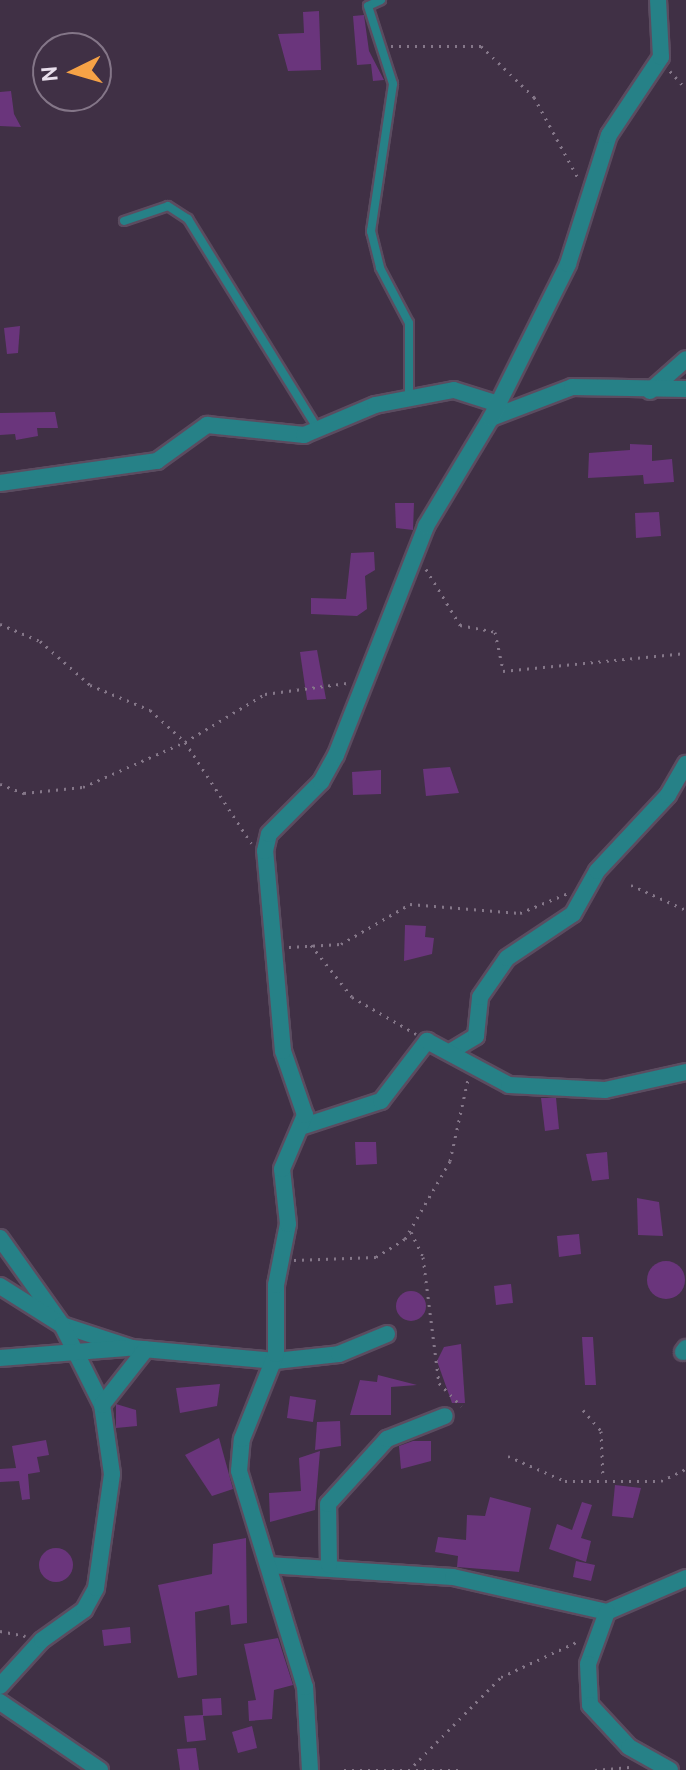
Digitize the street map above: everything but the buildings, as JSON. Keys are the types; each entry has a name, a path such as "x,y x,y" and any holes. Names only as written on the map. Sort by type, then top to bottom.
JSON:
{"street":[{"path":"310,1770 305,1687 268,1565 240,1454 275,1361 280,1259 288,1224 282,1169 304,1126 303,1094 283,1051 265,851 269,834 328,770 359,684 417,550 495,411 568,264 609,135 661,57 656,2"},
{"path":"650,391 686,359"},
{"path":"0,483 157,461 207,425 319,432 375,405 454,390 495,411 572,387 650,391 686,389"},
{"path":"460,1055 476,1036 480,997 507,958 570,918 586,887 686,764"},
{"path":"304,1126 381,1101 424,1042 460,1055 509,1085 582,1091 686,1072"},
{"path":"0,1238 62,1325 102,1405 112,1474 96,1588 84,1610 42,1640 0,1686"},
{"path":"0,1286 62,1325 139,1348"},
{"path":"0,1358 139,1348 275,1361 339,1354 387,1334"},
{"path":"102,1405 139,1348"},
{"path":"329,1565 328,1504 387,1439 445,1416"},
{"path":"268,1565 329,1565 453,1577 607,1612 686,1578"},
{"path":"607,1612 587,1674 593,1713 670,1770"},
{"path":"0,1702 100,1770"}],"lane":[{"path":"381,0 368,6 387,47 393,84 371,231 411,331 409,400"},
{"path":"124,221 168,206 188,219 319,432"}],"path":[{"path":"387,47 432,41 481,46 548,117 589,202"},
{"path":"661,57 686,89"},
{"path":"417,550 453,618 495,632 503,671 608,655 654,660 686,653"},
{"path":"0,624 48,647 90,685 150,710 185,742 210,772 236,827 265,851"},
{"path":"0,784 24,793 83,787 185,742 265,694 359,684"},
{"path":"631,885 686,910"},
{"path":"275,951 351,940 410,904 520,913 586,887"},
{"path":"311,944 352,997 424,1042"},
{"path":"280,1259 376,1257 411,1232 450,1161 468,1091 460,1055"},
{"path":"411,1232 423,1257 439,1383 461,1406"},
{"path":"583,1410 601,1431 603,1478"},
{"path":"508,1456 560,1480 603,1478 661,1481 686,1469"},
{"path":"0,1631 42,1640"},
{"path":"414,1765 501,1677 598,1635"},
{"path":"344,1770 414,1765 464,1770"},
{"path":"595,1770 644,1768"}]}
